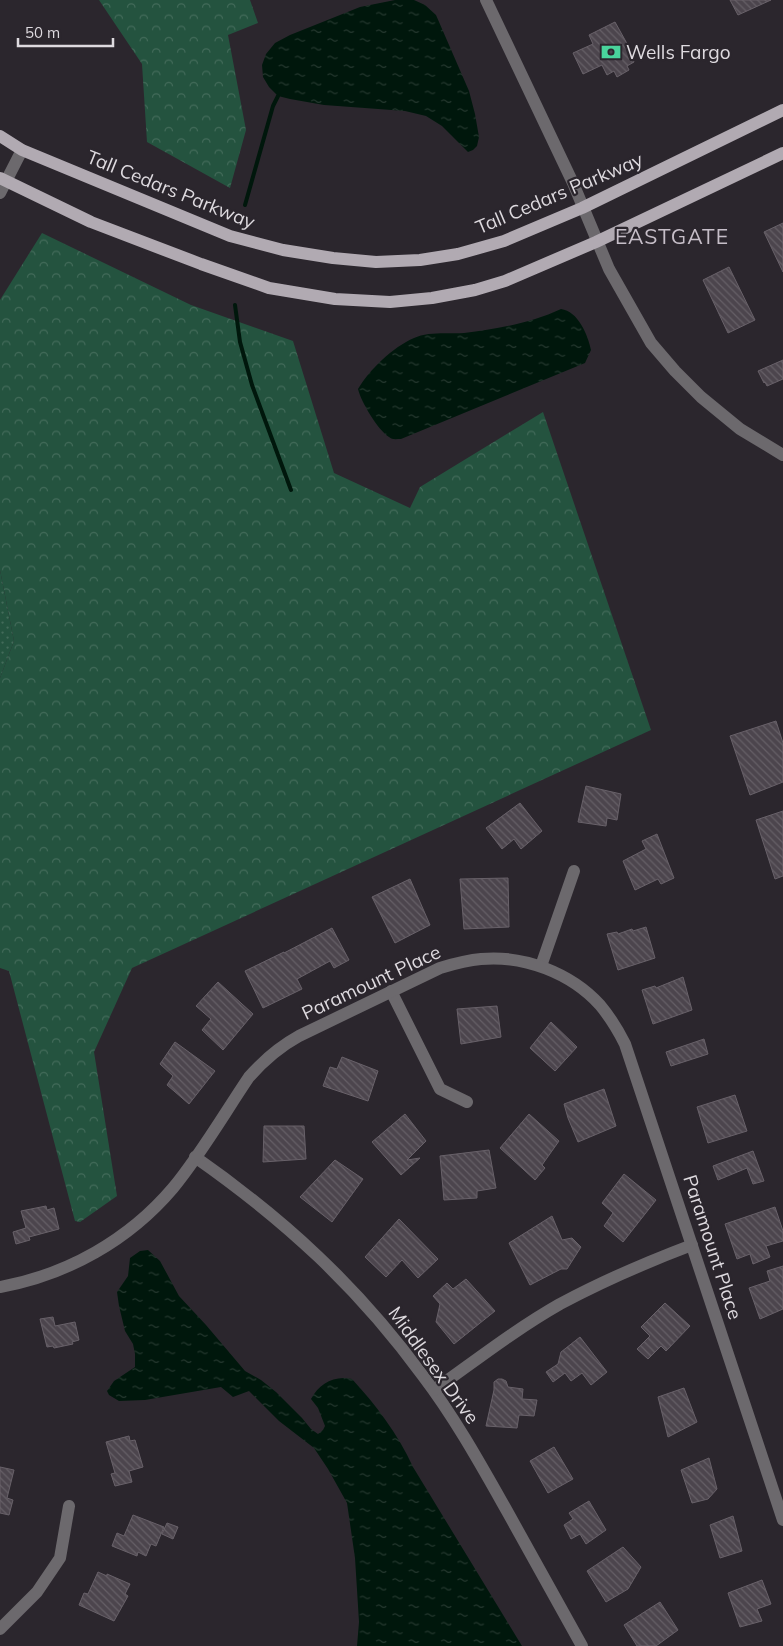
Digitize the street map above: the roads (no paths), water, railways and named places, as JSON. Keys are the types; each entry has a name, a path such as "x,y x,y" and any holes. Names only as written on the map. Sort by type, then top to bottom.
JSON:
{"main road":[{"name":"Tall Cedars Parkway","path":"0,136 22,150 230,236 283,250 333,258 376,262 420,260 458,254 504,241 582,208 783,110"},
{"path":"2,184 91,222 269,288 335,299 390,302 432,298 475,290 505,281 596,242 783,153"}],"street":[{"path":"486,0 572,183 609,269 652,343 675,371 701,397 740,429 783,455"},
{"path":"2,184 22,150"},
{"path":"541,966 574,871"},
{"name":"Paramount Place","path":"0,1287 44,1276 72,1264 99,1250 125,1233 148,1214 173,1188 249,1078 262,1062 280,1047 440,968 482,959 522,961 541,966 582,989 598,1004 618,1031 631,1058 783,1520"},
{"path":"392,991 440,1089 467,1102"},
{"name":"Middlesex Drive","path":"195,1157 236,1186 285,1226 331,1268 395,1338 434,1390 483,1468 582,1646"},
{"path":"434,1390 528,1324 559,1305 602,1282 692,1245"},
{"path":"0,1629 37,1592 60,1558 69,1506"}],"water":[{"path":"395,0 414,0 425,5 436,15 469,91 479,137 477,146 473,150 468,152 442,126 426,116 405,111 324,105 290,99 278,96 263,77 262,65 266,54 275,43 290,35 360,7"},
{"path":"561,309 572,314 585,331 591,350 585,363 401,439 391,439 385,433 375,422 363,401 358,389 368,374 390,353 414,338 432,334 464,333 501,327 526,322"},
{"path":"148,1250 160,1261 179,1296 245,1371 261,1380 276,1392 318,1434 325,1426 318,1408 311,1399 314,1394 323,1385 333,1380 339,1378 352,1379 370,1399 393,1432 522,1646 357,1646 359,1622 355,1558 347,1503 314,1448 279,1421 249,1391 233,1397 221,1387 145,1400 119,1401 109,1395 107,1391 114,1381 135,1367 133,1344 125,1331 117,1292 128,1276 130,1258 140,1251"}],"waterway":[{"path":"245,205 273,106 278,96"},
{"path":"235,305 240,342 252,385 291,490"}],"place":[{"name":"Wells Fargo","path":"611,52"}],"district":[{"name":"EASTGATE","path":"672,236"}]}
